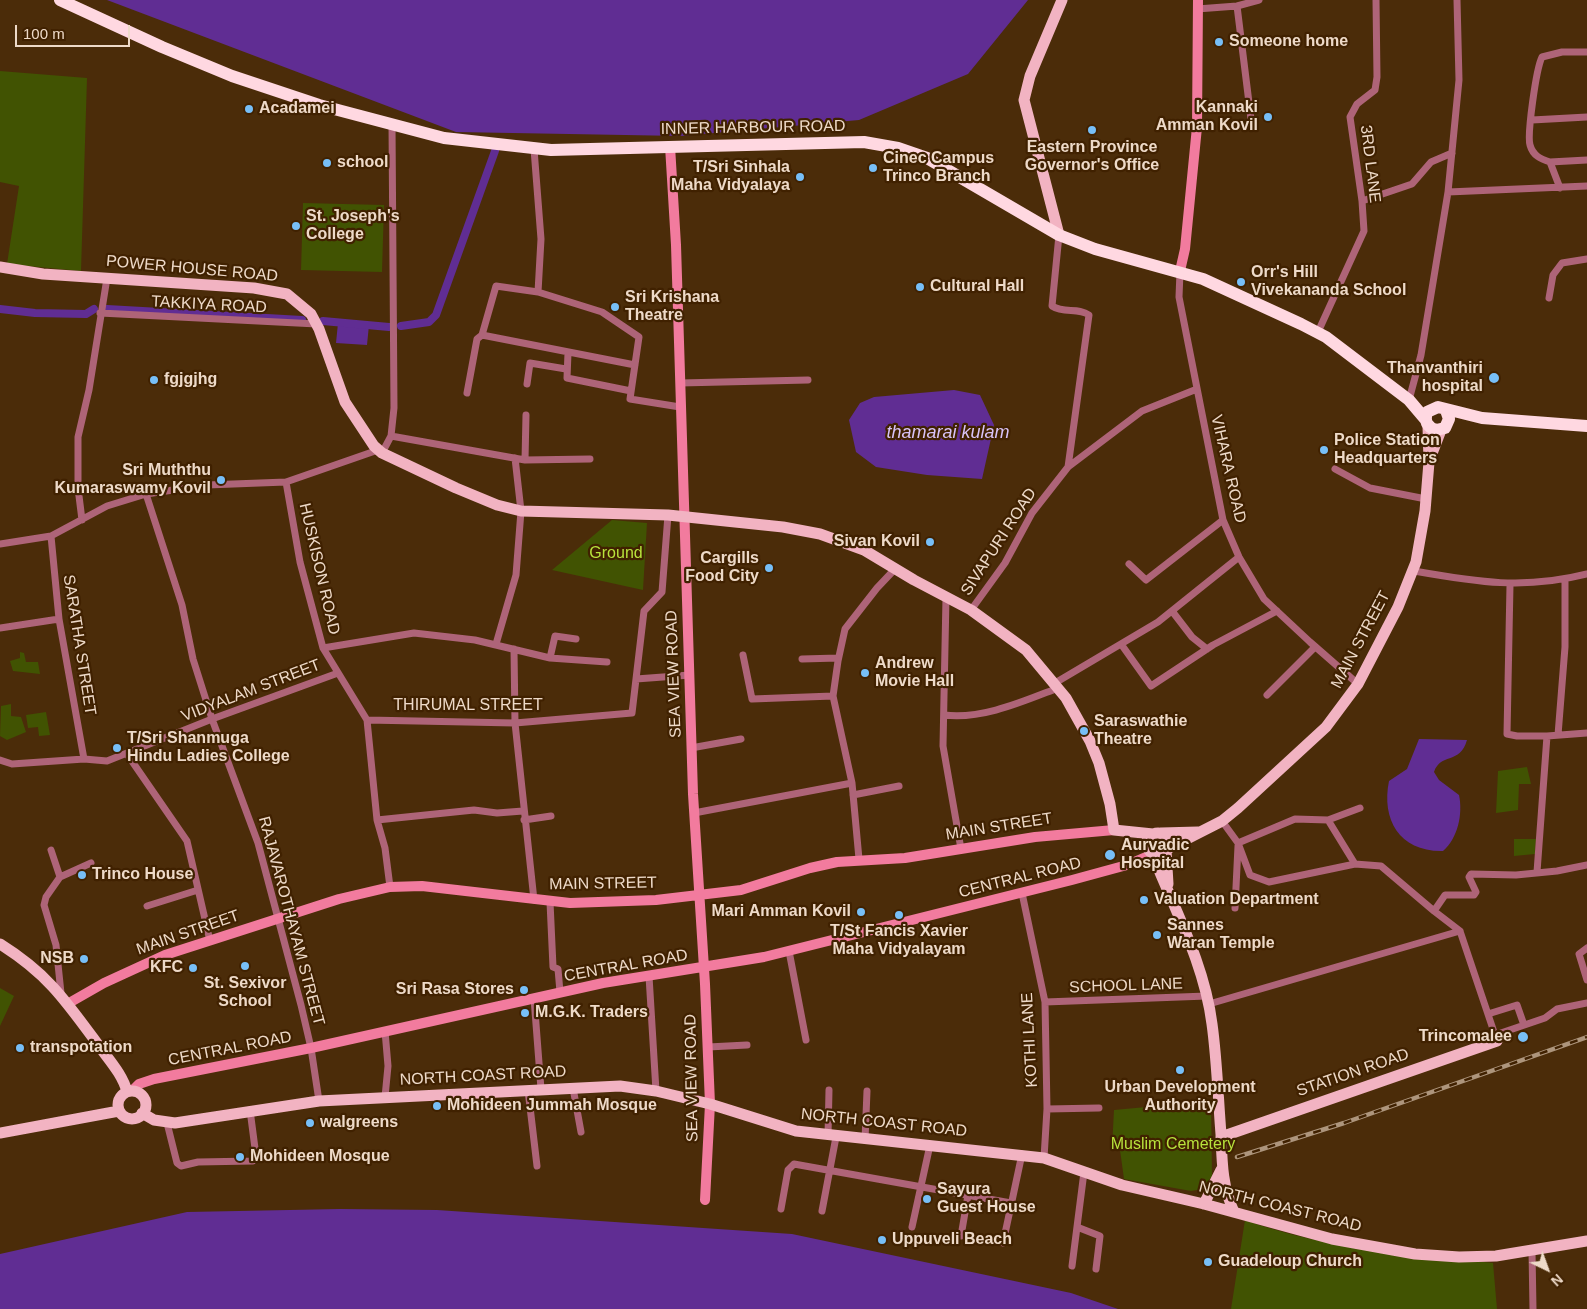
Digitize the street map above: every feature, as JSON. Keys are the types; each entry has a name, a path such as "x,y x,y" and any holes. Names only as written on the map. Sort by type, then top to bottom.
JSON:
{"highway":[{"name":"INNER HARBOUR ROAD","path":"60,0 162,47 232,76 319,106 444,138 534,149 569,150 670,146 723,148 864,142 898,148 943,166 1059,235 1095,249 1180,271 1237,293 1318,332 1409,400 1436,425"},
{"name":"INNER HARBOUR ROAD","path":"1409,400 1433,408 1442,408 1482,418"},
{"path":"1433,408 1428,412 1436,425"},
{"path":"1436,425 1449,415 1446,410"},
{"path":"1436,425 1482,418 1587,426"}],"main road":[{"path":"1059,235 1024,100 1030,76 1062,0"},
{"path":"1180,271 1185,249 1197,127 1198,5"},
{"name":"SEA VIEW ROAD","path":"670,146 680,383 691,748 710,1104 705,1200"},
{"name":"POWER HOUSE ROAD","path":"0,267 43,274 254,288 282,292 302,305 317,324 345,402 360,427 380,451"},
{"name":"MAIN STREET","path":"1167,850 1222,820 1314,739 1343,707 1358,684 1414,570 1421,542 1429,462 1436,425"},
{"path":"380,451 476,497 520,511 668,515 783,527 820,534 864,550 971,610 1026,650 1057,686 1072,708 1095,752 1107,790 1114,830 1151,851 1161,854 1167,850"},
{"name":"MAIN STREET","path":"69,1003 104,983 157,958 339,899 390,887 422,886 550,902 603,903 741,890 815,866 859,859 905,858 1035,837 1114,830 1157,834 1202,832"},
{"path":"1170,895 1168,840 1157,834 1147,840 1197,960 1208,1000 1221,1137 1221,1170 1228,1200 1234,1212"},
{"name":"CENTRAL ROAD","path":"129,1092 139,1084 154,1079 311,1048 560,992 704,968 789,951 1127,866 1151,851"},
{"path":"0,944 34,967 61,993 120,1076 129,1092"},
{"name":"STATION ROAD","path":"1221,1137 1496,1038"},
{"name":"NORTH COAST ROAD","path":"142,1113 154,1120 167,1123 186,1122 250,1110 319,1101 620,1086 656,1091 710,1104 768,1124 796,1131 865,1140 1022,1154 1044,1158 1122,1185 1204,1204 1332,1239 1415,1254 1459,1257 1496,1256 1587,1241"},
{"path":"0,1133 119,1111 130,1118 142,1113 145,1104 144,1099 137,1092 129,1092 120,1098 119,1111"},
{"path":"1204,1204 1221,1170"}],"street":[{"path":"1198,5 1237,6 1259,0"},
{"name":"3RD LANE","path":"1318,332 1364,231 1362,201 1350,117 1356,104 1375,90 1377,77 1376,0"},
{"path":"1409,400 1421,355 1448,192 1459,80 1457,0"},
{"path":"1237,6 1251,119"},
{"path":"1587,52 1562,52 1542,57 1536,78 1532,120 1528,132 1530,147 1538,158 1550,162 1587,160"},
{"path":"1532,120 1587,118"},
{"path":"0,544 51,536 107,506 146,494 200,486 286,482 380,451 391,436 395,363 392,124"},
{"path":"534,149 541,239 538,292"},
{"path":"1362,201 1412,184 1431,162 1452,153"},
{"path":"1550,162 1560,188"},
{"path":"1448,192 1587,186"},
{"path":"1059,235 1052,306 1059,310 1084,311 1089,315 1068,467"},
{"path":"1549,298 1553,275 1562,263 1587,259"},
{"name":"VIHARA ROAD","path":"1180,271 1179,297 1223,520 1239,558 1264,599 1358,684"},
{"path":"82,520 78,488 78,437 89,390 107,278"},
{"path":"467,393 477,339 482,335 496,286 538,292 602,312 639,337 630,399 680,407"},
{"name":"TAKKIYA ROAD","path":"100,313 317,324"},
{"path":"482,335 635,365"},
{"path":"568,353 567,378 631,391"},
{"path":"527,384 530,363 566,369"},
{"path":"680,383 808,380"},
{"name":"SIVAPURI ROAD","path":"971,610 1005,563 1032,513 1068,467 1142,412 1197,389"},
{"path":"525,460 526,415"},
{"path":"391,436 525,460 590,459"},
{"path":"496,644 516,575 520,511 515,458"},
{"path":"1336,469 1370,488 1426,499"},
{"name":"HUSKISON ROAD","path":"286,482 300,562 323,648 367,720 377,820 385,848 390,887"},
{"name":"RAJAVAROTHAYAM STREET","path":"146,494 182,605 193,659 212,719 258,843 311,1048 319,1101"},
{"name":"THIRUMAL STREET","path":"367,720 515,723 632,713 644,611 662,592 668,515"},
{"path":"1129,564 1146,580 1223,520"},
{"name":"SARATHA STREET","path":"51,536 59,619 84,759"},
{"path":"944,715 976,714 1030,699 1057,686 1172,611 1239,558"},
{"path":"859,859 852,783 833,696 838,658 845,629 877,588 895,569"},
{"path":"1414,570 1459,579 1510,585 1565,580 1587,574"},
{"path":"1558,735 1565,647 1565,580"},
{"path":"1510,585 1507,734 1547,736 1587,733"},
{"path":"946,597 943,746 961,849"},
{"path":"1172,611 1192,637 1206,649"},
{"path":"1121,644 1150,686 1206,649 1277,611"},
{"path":"0,628 59,619"},
{"path":"323,648 414,633 475,640 550,658 606,662"},
{"path":"550,658 555,636 576,639"},
{"path":"1267,695 1315,647"},
{"path":"514,649 515,723 523,812 534,900"},
{"path":"743,655 752,699 833,696"},
{"path":"802,660 838,658"},
{"name":"VIDYALAM STREET","path":"0,760 12,764 84,759 107,761 338,672"},
{"path":"636,679 690,675"},
{"path":"1537,872 1547,736"},
{"path":"691,748 741,739"},
{"path":"126,754 187,841 210,941"},
{"path":"694,813 852,783"},
{"path":"853,795 899,786"},
{"path":"1238,843 1295,819 1328,820 1360,808"},
{"path":"377,820 465,811 523,812"},
{"path":"524,820 551,816"},
{"path":"1222,820 1238,843 1250,876 1269,882 1355,864 1381,866 1460,931 1496,1038 1545,1018 1557,1009 1587,1003"},
{"path":"1328,820 1355,864"},
{"path":"1235,908 1238,843"},
{"path":"51,850 60,877"},
{"path":"61,993 56,945 44,905 52,886 60,877 91,863"},
{"path":"1434,911 1445,895 1474,895 1476,892 1469,877 1471,874 1500,875 1587,865"},
{"path":"147,906 198,890"},
{"name":"KOTHI LANE","path":"1022,893 1045,1002 1047,1109 1044,1158"},
{"path":"550,902 553,967 558,969 560,992"},
{"name":"SCHOOL LANE","path":"1045,1002 1208,1000 1460,931"},
{"path":"1587,948 1579,954 1587,980"},
{"path":"789,951 806,1040"},
{"path":"649,976 656,1091"},
{"path":"534,998 541,1089"},
{"path":"1488,1014 1516,1005 1524,1025"},
{"path":"385,1031 388,1066 385,1097"},
{"path":"708,1047 747,1045"},
{"path":"573,1088 581,1132"},
{"path":"528,1090 537,1166"},
{"path":"822,1211 830,1170 832,1136 829,1090"},
{"path":"865,1140 867,1091"},
{"path":"1047,1109 1099,1108"},
{"path":"167,1123 177,1163 181,1166 198,1162 254,1161 256,1156 250,1110"},
{"path":"912,1227 930,1145"},
{"path":"1004,1243 1022,1154"},
{"path":"781,1209 791,1166 794,1164 1012,1203"},
{"path":"1072,1266 1084,1172"},
{"path":"961,1236 968,1195"},
{"path":"1076,1228 1100,1236 1096,1269"},
{"path":"1532,1251 1533,1309"}],"green space":[{"path":"0,71 87,78 81,271 7,264 19,186 0,182"},
{"path":"303,203 384,205 382,272 301,270"},
{"name":"Ground","path":"612,520 647,523 643,590 552,570"},
{"path":"20,652 24,653 26,662 38,662 40,674 13,671 10,661 20,658"},
{"path":"11,704 11,716 21,717 26,732 7,740 0,736 1,706"},
{"path":"46,712 50,735 39,736 38,727 28,728 26,715"},
{"path":"1527,767 1531,784 1519,784 1518,810 1496,813 1498,771"},
{"path":"1514,839 1536,839 1535,854 1514,856"},
{"path":"0,988 14,996 0,1026"},
{"name":"Muslim Cemetery","path":"1211,1101 1212,1176 1203,1189 1191,1191 1124,1179 1120,1150 1112,1148 1114,1110"},
{"path":"1245,1220 1275,1230 1336,1244 1493,1263 1497,1309 1231,1309"}],"water":[{"path":"107,0 1028,0 968,74 859,120 681,136 456,132"},
{"path":"338,323 369,325 367,345 336,343"},
{"name":"thamarai kulam","path":"954,390 980,395 994,425 982,479 927,475 876,467 856,452 849,420 860,403 874,397"},
{"path":"1419,739 1467,740 1460,753 1441,762 1434,772 1439,780 1459,795 1460,802 1460,818 1456,833 1443,851 1428,850 1415,846 1405,840 1391,821 1388,809 1389,781 1407,769"},
{"path":"340,1209 437,1210 792,1234 1071,1293 1118,1309 0,1309 0,1254 187,1212"}],"waterway":[{"path":"401,326 429,322 436,315 495,151"},
{"path":"0,309 35,313 86,314 94,309"},
{"path":"107,309 302,320"},
{"path":"323,321 389,327"}],"railway":[{"path":"1237,1157 1344,1123 1587,1037"}],"place":[{"name":"Someone home","path":"1219,42"},
{"name":"Acadamei","path":"249,109"},
{"name":"Kannaki Amman Kovil","path":"1268,117"},
{"name":"Eastern Province Governor's Office","path":"1092,130"},
{"name":"school","path":"327,163"},
{"name":"Cinec Campus Trinco Branch","path":"873,168"},
{"name":"T/Sri Sinhala Maha Vidyalaya","path":"800,177"},
{"name":"St. Joseph's College","path":"296,226"},
{"name":"Orr's Hill Vivekananda School","path":"1241,282"},
{"name":"Cultural Hall","path":"920,287"},
{"name":"Sri Krishana Theatre","path":"615,307"},
{"name":"Thanvanthiri hospital","path":"1494,378"},
{"name":"fgjgjhg","path":"154,380"},
{"name":"Police Station Headquarters","path":"1324,450"},
{"name":"Sri Muththu Kumaraswamy Kovil","path":"221,480"},
{"name":"Sivan Kovil","path":"930,542"},
{"name":"Cargills Food City","path":"769,568"},
{"name":"Andrew Movie Hall","path":"865,673"},
{"name":"Saraswathie Theatre","path":"1084,731"},
{"name":"T/Sri Shanmuga Hindu Ladies College","path":"117,748"},
{"name":"Aurvadic Hospital","path":"1110,855"},
{"name":"Trinco House","path":"82,875"},
{"name":"Valuation Department","path":"1144,900"},
{"name":"Mari Amman Kovil","path":"861,912"},
{"name":"T/St Fancis Xavier Maha Vidyalayam","path":"899,915"},
{"name":"Sannes Waran Temple","path":"1157,935"},
{"name":"NSB","path":"84,959"},
{"name":"St. Sexivor School","path":"245,966"},
{"name":"KFC","path":"193,968"},
{"name":"Sri Rasa Stores","path":"524,990"},
{"name":"M.G.K. Traders","path":"525,1013"},
{"name":"Trincomalee","path":"1523,1037"},
{"name":"transpotation","path":"20,1048"},
{"name":"Urban Development Authority","path":"1180,1070"},
{"name":"Mohideen Jummah Mosque","path":"437,1106"},
{"name":"walgreens","path":"310,1123"},
{"name":"Mohideen Mosque","path":"240,1157"},
{"name":"Sayura Guest House","path":"927,1199"},
{"name":"Uppuveli Beach","path":"882,1240"},
{"name":"Guadeloup Church","path":"1208,1262"}]}
